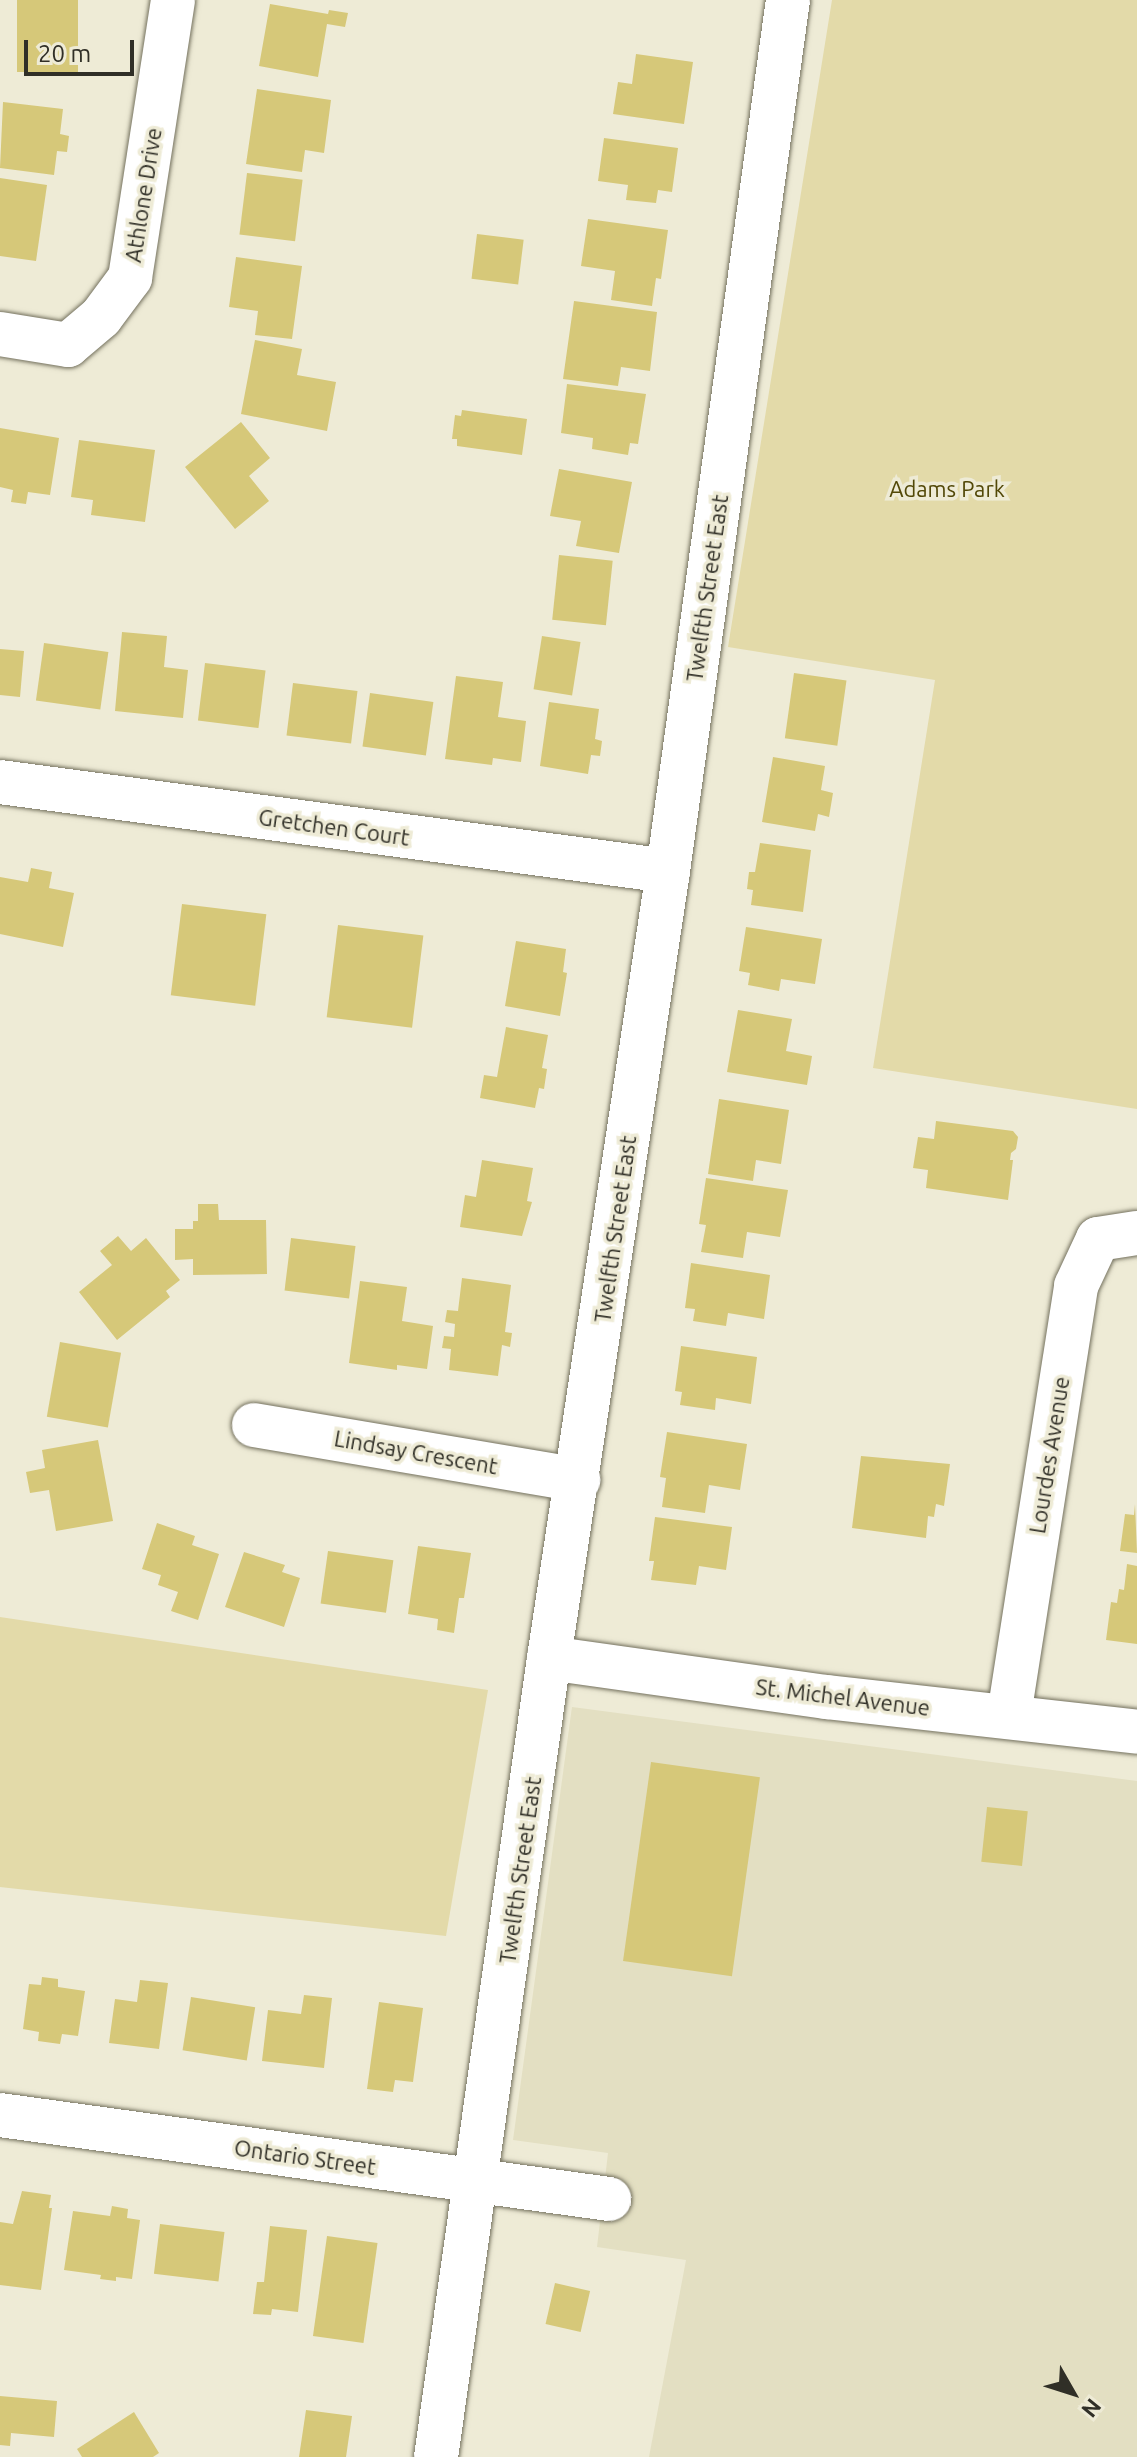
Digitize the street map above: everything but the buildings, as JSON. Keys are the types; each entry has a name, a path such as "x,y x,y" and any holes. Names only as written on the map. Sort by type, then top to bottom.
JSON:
{"street":[{"name":"Athlone Drive","path":"0,334 68,345 101,317 130,278 173,0"},
{"name":"Twelfth Street East","path":"436,2457 478,2181 549,1658 668,871 788,0"},
{"name":"Gretchen Court","path":"0,782 668,871"},
{"name":"Lourdes Avenue","path":"1009,1715 1076,1286 1098,1239 1137,1233"},
{"name":"Lindsay Crescent","path":"254,1425 578,1480"},
{"name":"St. Michel Avenue","path":"549,1658 827,1697 1009,1715 1137,1732"},
{"name":"Ontario Street","path":"0,2115 609,2199"}],"shaded area":[{"path":"572,1707 1137,1781 1137,2457 649,2457 686,2260 597,2247 608,2153 513,2140"}],"green space":[{"name":"Adams Park","path":"832,0 1137,0 1137,1109 873,1068 935,680 728,647"},
{"path":"0,1617 488,1690 446,1936 0,1887"}]}
